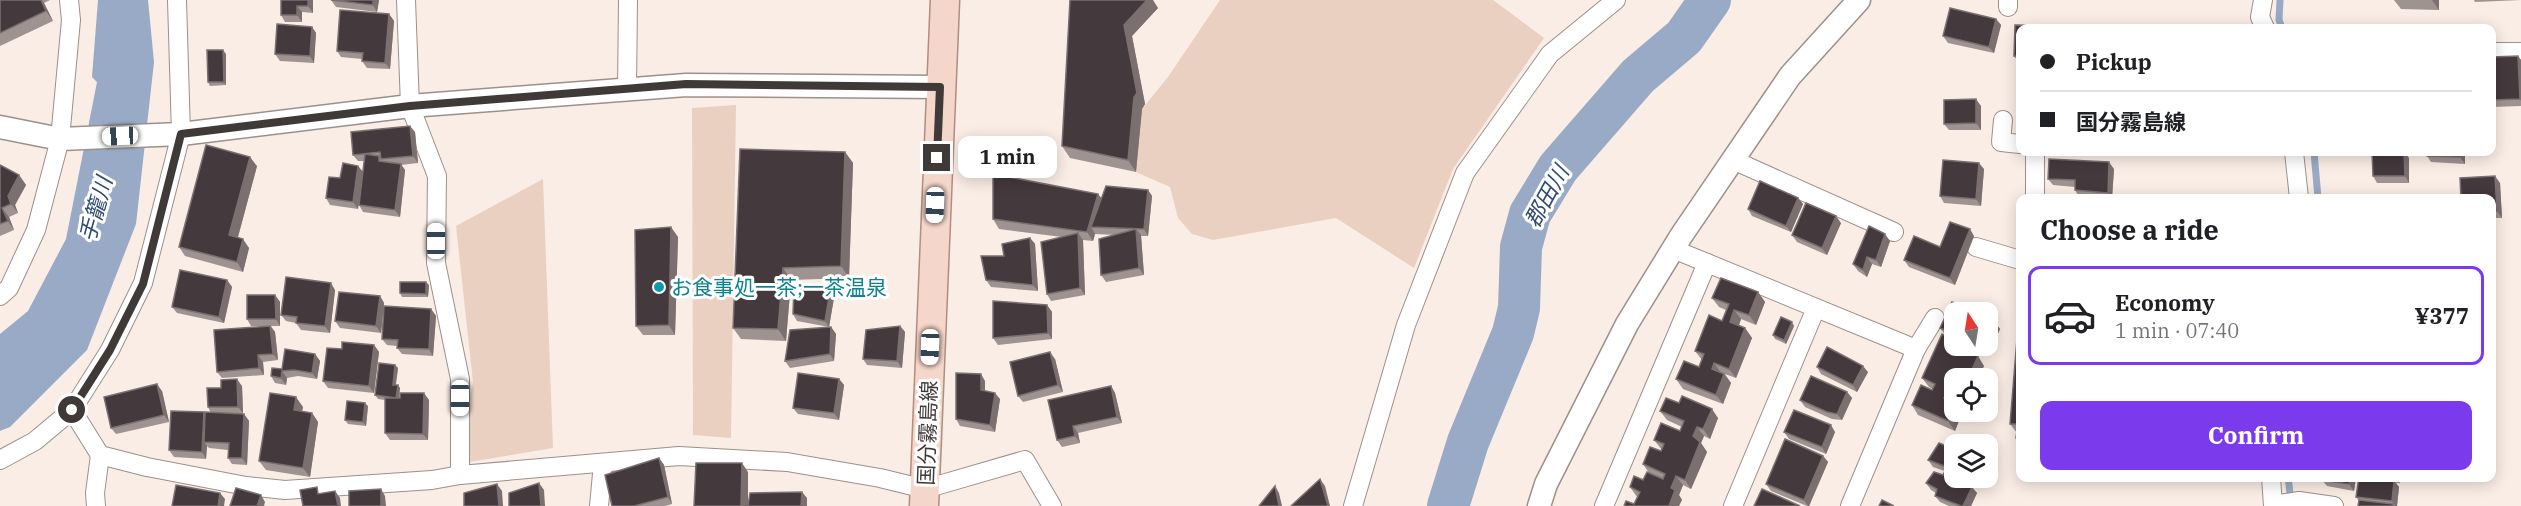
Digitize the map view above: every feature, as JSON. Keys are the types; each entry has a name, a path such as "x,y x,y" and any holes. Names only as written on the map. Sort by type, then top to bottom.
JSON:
{"main road":[{"name":"国分霧島線","path":"924,498 945,0"}],"street":[{"path":"0,296 9,288 36,230 60,139 70,20 69,0"},
{"path":"0,460 35,441 72,410 110,350 143,284 181,134 177,0"},
{"path":"406,0 410,106 437,176 436,262 460,379 460,475"},
{"path":"627,89 628,0"},
{"path":"1539,506 1546,484 1627,324 1673,249 1790,76 1859,0"},
{"path":"2263,0 2260,17 2263,24"},
{"path":"1353,506 1406,325 1465,173 1550,54 1609,2"},
{"path":"2496,52 2521,52"},
{"path":"0,127 60,139 181,134 410,106 686,84 940,87"},
{"path":"2003,120 2001,142 2016,144"},
{"path":"2035,156 2035,194"},
{"path":"2294,156 2299,194"},
{"path":"1733,160 1894,232"},
{"path":"1976,247 2016,259"},
{"path":"1673,249 1916,349"},
{"path":"1604,506 1707,263"},
{"path":"1733,506 1816,308"},
{"path":"1850,506 1916,349 1935,318"},
{"path":"72,410 100,455 95,493 96,506"},
{"path":"100,455 147,467 246,486 281,498 460,475 679,456 787,462 869,476 924,498 1025,460 1052,506"},
{"path":"599,506 603,463"},
{"path":"2272,482 2274,505 2299,501 2334,506"}],"shaded area":[{"path":"1220,0 1493,0 1544,38 1453,169 1414,268 1336,218 1213,240 1192,234 1178,218 1170,187 1136,172 1142,109 1168,77"},
{"path":"736,105 731,438 693,435 692,108"},
{"path":"543,179 553,448 457,464 473,382 456,226"}],"water":[{"name":"手籠川","path":"98,0 148,0 154,62 136,224 87,350 10,427 0,431 0,334 28,311 66,239 97,82 92,77"}],"building":[{"path":"0,0 41,0 46,11 0,33"},
{"path":"281,0 308,0 308,6 297,6 297,15 281,15"},
{"path":"331,0 373,0 373,5"},
{"path":"1070,0 1147,0 1124,25 1137,93 1134,97 1128,160 1062,146"},
{"path":"1950,8 1996,19 1989,47 1943,36"},
{"path":"340,10 389,14 385,63 362,61 363,53 337,51"},
{"path":"277,24 312,27 310,56 275,54"},
{"path":"2015,25 2016,25 2016,56 2014,56"},
{"path":"207,50 223,50 224,82 208,82"},
{"path":"2518,56 2520,99 2496,100 2496,57"},
{"path":"1976,99 1976,123 1944,124 1944,100"},
{"path":"410,126 413,156 381,159 380,152 353,155 351,132"},
{"path":"206,145 250,157 229,235 243,239 237,262 179,247"},
{"path":"740,149 845,152 841,266 783,268 778,329 733,328"},
{"path":"365,154 379,156 379,161 401,164 395,210 359,205"},
{"path":"2372,156 2404,156 2405,176 2373,176"},
{"path":"2049,159 2109,162 2108,193 2075,190 2075,180 2048,179"},
{"path":"1943,160 1979,163 1976,199 1940,196"},
{"path":"343,163 358,166 353,202 326,198 329,177 340,178"},
{"path":"0,165 19,175 8,196 11,204 2,208 8,221 0,224"},
{"path":"993,174 1098,194 1087,232 993,219"},
{"path":"2495,176 2497,211 2496,194 2461,194 2460,178"},
{"path":"1760,181 1798,198 1786,226 1748,209"},
{"path":"1106,186 1148,190 1144,229 1091,227"},
{"path":"1806,203 1836,216 1822,248 1792,235"},
{"path":"1950,222 1970,229 1950,278 1904,260 1914,236 1940,247"},
{"path":"1869,226 1885,234 1876,260 1867,257 1863,270 1853,264"},
{"name":"お食事処一茶;一茶温泉","path":"671,227 669,325 636,326 635,230"},
{"path":"1136,229 1139,268 1101,275 1099,239"},
{"path":"1078,233 1080,288 1047,294 1041,242"},
{"path":"1030,238 1033,285 986,280 981,256 1004,256 1002,244"},
{"path":"180,270 227,280 219,317 172,307"},
{"path":"286,277 331,283 325,326 296,323 297,317 281,315"},
{"path":"1721,278 1758,292 1749,315 1734,310 1730,322 1745,328 1729,369 1714,363 1712,369 1724,374 1716,395 1676,379 1684,361 1699,367 1704,354 1695,351 1709,315 1722,321 1729,304 1712,298"},
{"path":"400,282 426,282 426,294 400,293"},
{"path":"831,285 825,321 793,314 794,288"},
{"path":"339,292 380,296 376,326 335,321"},
{"path":"247,295 275,295 276,319 247,319"},
{"path":"993,301 1047,305 1048,333 993,338"},
{"path":"384,306 431,309 429,349 397,348 398,340 382,339"},
{"path":"1781,317 1792,322 1784,340 1773,335"},
{"path":"270,326 273,354 258,355 259,368 217,372 214,330"},
{"path":"900,326 897,361 863,359 866,330"},
{"path":"831,327 830,354 785,361 790,330"},
{"path":"1942,334 1944,335 1944,356 1978,356 1973,368 1944,368 1944,419 1912,405 1921,385 1932,390 1935,384 1922,378"},
{"path":"342,342 374,345 369,386 323,381 327,348 342,349"},
{"path":"1827,347 1863,366 1853,385 1817,367"},
{"path":"285,349 315,354 312,373 294,370 282,371 281,378 271,376 272,368 282,369"},
{"path":"2016,351 2016,424 2010,424"},
{"path":"1050,352 1058,385 1018,396 1010,362"},
{"path":"379,363 395,365 393,385 398,385 396,398 375,395"},
{"path":"798,373 839,379 834,413 793,408"},
{"path":"956,373 981,374 981,390 995,393 990,425 956,419"},
{"path":"1811,376 1847,392 1837,414 1800,400"},
{"path":"237,379 238,407 208,407 207,388 221,388 221,380"},
{"path":"157,384 164,415 111,428 104,397"},
{"path":"1111,386 1117,417 1073,426 1075,436 1057,440 1048,400"},
{"path":"270,393 296,397 294,410 312,413 303,468 259,461"},
{"path":"400,393 424,393 423,434 385,433 385,398 400,398"},
{"path":"1682,396 1712,409 1703,429 1697,427 1693,436 1700,442 1685,480 1676,476 1671,488 1675,490 1669,506 1624,506 1626,501 1634,504 1640,492 1630,487 1634,476 1643,480 1647,472 1663,479 1665,474 1643,464 1650,447 1661,451 1664,444 1654,440 1661,423 1680,431 1684,421 1660,411 1666,398 1679,403"},
{"path":"347,401 365,403 363,422 345,420"},
{"path":"1794,410 1831,425 1822,447 1784,432"},
{"path":"171,411 204,412 202,452 169,450"},
{"path":"205,412 244,414 242,458 228,458 229,443 204,442"},
{"path":"1785,439 1823,456 1804,500 1766,484"},
{"path":"1939,443 1944,445 1944,466 1928,460"},
{"path":"659,458 668,497 634,506 612,506 605,475"},
{"path":"696,463 742,463 741,506 694,506"},
{"path":"1934,472 1943,475 1944,473 1944,488 1972,488 1963,506 1935,496 1937,489 1926,483"},
{"path":"1320,479 1328,506 1291,506"},
{"path":"2358,482 2394,482 2392,501 2356,497"},
{"path":"539,483 541,506 509,506 509,493"},
{"path":"497,484 499,506 464,506 464,493"},
{"path":"176,485 220,493 218,506 172,506"},
{"path":"1275,486 1279,506 1259,506"},
{"path":"317,487 318,494 335,491 338,506 303,506 300,490"},
{"path":"236,488 261,495 257,506 230,506"},
{"path":"381,489 381,506 349,506 349,491"},
{"path":"1762,489 1800,506 1754,506"},
{"path":"802,492 801,506 748,506 750,493"},
{"path":"1882,500 1894,506 1879,506"},
{"path":"2359,500 2393,504 2393,506 2358,506"}],"waterway":[{"name":"郡田川","path":"1448,506 1468,442 1513,333 1519,308 1521,247 1530,214 1558,168 1638,76 1684,37 1710,0"},
{"path":"2280,0 2280,24"},
{"path":"2314,156 2318,194"},
{"path":"2289,482 2291,501"}],"place":[{"name":"お食事処一茶;一茶温泉","path":"659,287"}],"route":[{"path":"72,410 110,350 143,284 181,134 410,106 686,84 940,87 937,158"}]}
